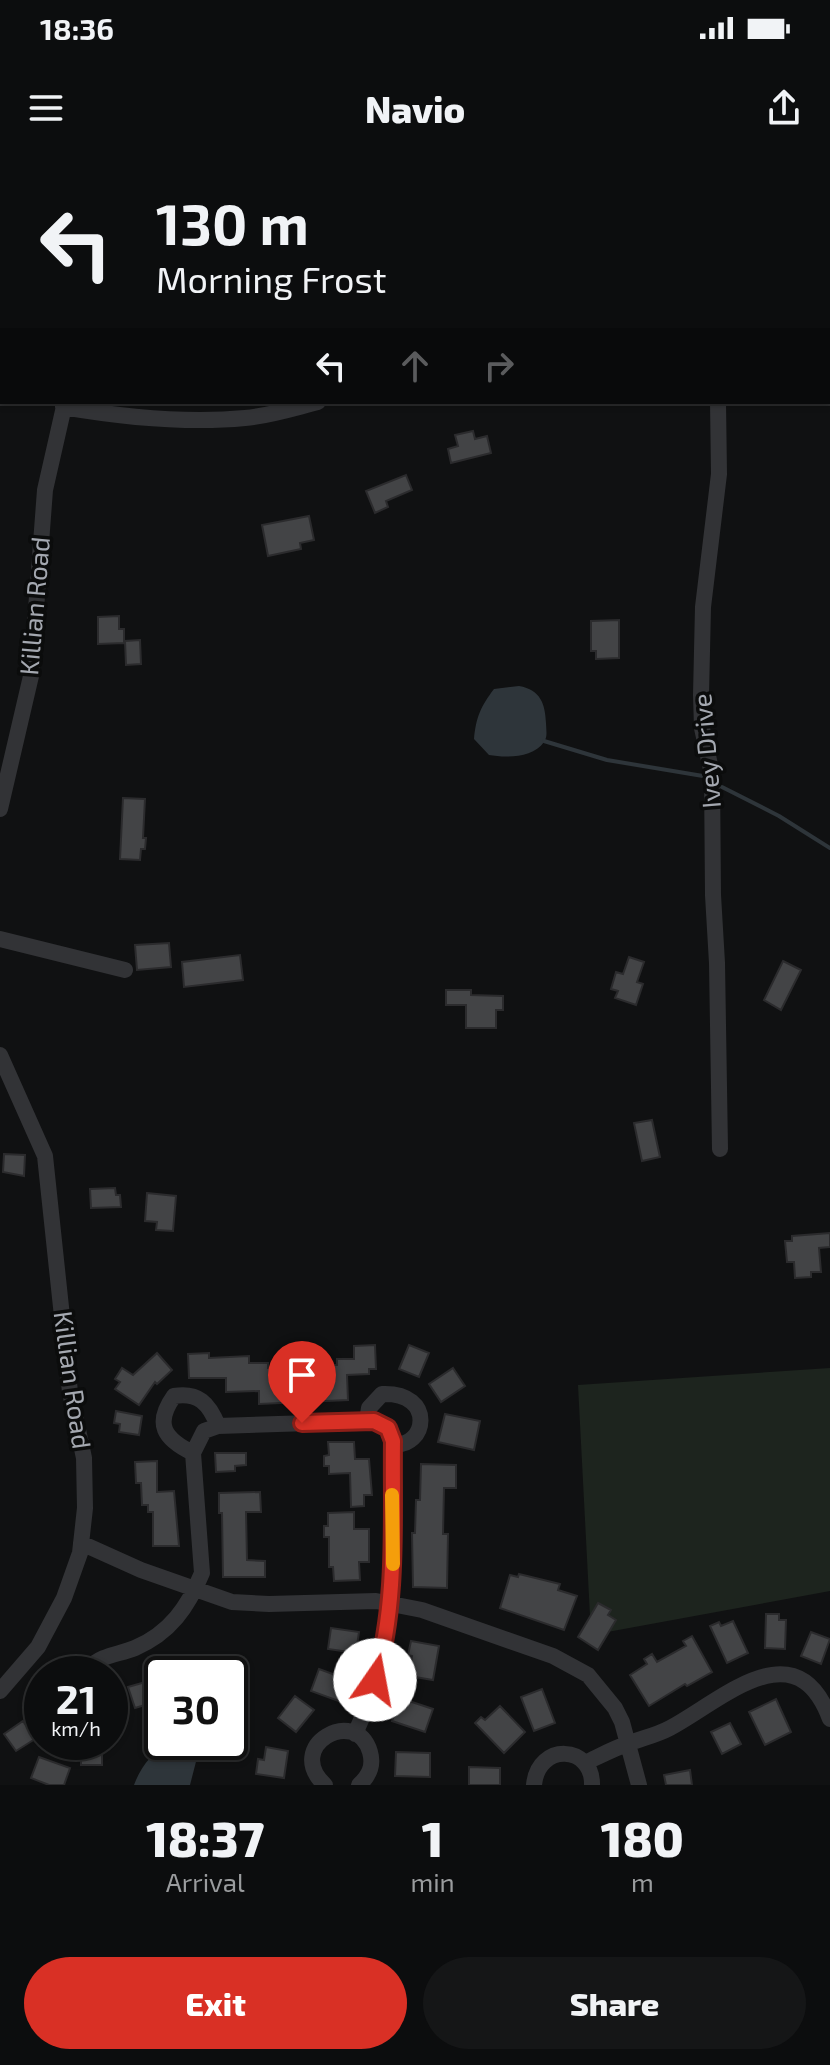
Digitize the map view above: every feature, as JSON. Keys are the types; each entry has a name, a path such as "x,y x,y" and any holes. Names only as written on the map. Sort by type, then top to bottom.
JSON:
{"street":[{"path":"64,404 107,414 188,420 246,418 309,404"},
{"name":"Killian Road","path":"0,809 6,753 31,676 40,535 53,448 64,404"},
{"name":"Ivey Drive","path":"718,404 719,474 703,607 701,695 702,728 712,774 720,1149"},
{"path":"0,939 125,970"},
{"name":"Killian Road","path":"0,1055 45,1156 50,1179 53,1240 70,1392 84,1458 85,1508 81,1543 64,1598 38,1647 0,1691"},
{"path":"193,1453 176,1445 168,1438 164,1428 164,1411 174,1396 191,1393 207,1403 218,1426"},
{"path":"106,1656 134,1648 160,1635 178,1619 195,1590 202,1573 193,1453 204,1431 218,1426 374,1421 402,1445 412,1441 418,1431 419,1412 414,1401 402,1394 382,1394 369,1408 367,1421"},
{"path":"355,1734 369,1703 382,1657 393,1570 390,1436"},
{"path":"81,1543 232,1602 269,1604 341,1600 388,1604 422,1610 553,1656 588,1675 615,1708 639,1785"},
{"path":"585,1763 628,1743 670,1729 744,1682 778,1673 811,1687 824,1702 830,1719"},
{"path":"325,1785 313,1769 314,1750 319,1741 336,1731 355,1734 369,1747 372,1757 368,1776 359,1785"},
{"path":"534,1785 540,1765 549,1757 560,1754 571,1754 585,1763 592,1785"}],"shaded area":[{"path":"519,686 537,694 543,704 545,740 526,754 489,755 474,739 480,712 494,689"},
{"path":"830,1368 830,1591 591,1635 578,1385"},
{"path":"148,1760 196,1760 190,1785 134,1785"}],"building":[{"path":"473,431 475,439 487,436 491,453 451,463 448,449 458,446 455,435"},
{"path":"406,475 412,490 386,501 388,507 375,513 366,491"},
{"path":"309,516 314,540 300,543 301,549 268,556 262,525"},
{"path":"119,616 119,629 124,629 124,643 98,644 98,617"},
{"path":"619,620 619,658 596,659 596,651 591,651 591,621"},
{"path":"140,640 141,664 126,665 125,641"},
{"path":"123,798 145,799 143,838 146,838 140,860 120,859"},
{"path":"169,943 171,967 137,970 135,945"},
{"path":"240,955 243,980 184,987 182,962"},
{"path":"629,957 644,962 637,982 643,984 636,1005 615,998 618,991 611,989 616,972 623,974"},
{"path":"783,961 801,970 781,1010 764,1000"},
{"path":"446,990 471,990 471,995 503,996 503,1010 496,1010 496,1028 466,1028 466,1005 446,1005"},
{"path":"652,1120 660,1157 642,1161 634,1123"},
{"path":"4,1154 25,1155 24,1176 3,1172"},
{"path":"115,1188 116,1195 120,1195 121,1207 91,1208 90,1189"},
{"path":"147,1193 176,1196 173,1231 156,1230 157,1222 145,1221"},
{"path":"830,1233 830,1247 819,1248 821,1272 811,1272 811,1277 795,1278 794,1262 787,1262 785,1241 792,1241 792,1236"},
{"path":"375,1345 376,1369 369,1369 369,1374 347,1375 348,1400 259,1404 259,1391 226,1392 226,1378 189,1378 188,1354 209,1353 209,1358 249,1356 249,1363 268,1363 268,1368 299,1367 299,1364 337,1365 337,1359 354,1359 354,1346"},
{"path":"409,1345 429,1353 419,1377 399,1369"},
{"path":"157,1353 172,1370 157,1384 155,1382 139,1405 115,1389 120,1382 115,1379 122,1368 133,1375"},
{"path":"453,1368 465,1386 441,1402 429,1384"},
{"path":"116,1411 142,1416 139,1435 119,1432 120,1424 114,1423"},
{"path":"445,1414 480,1421 474,1450 438,1442"},
{"path":"328,1442 354,1442 355,1459 369,1459 372,1495 364,1495 364,1506 351,1507 350,1473 329,1474 329,1466 324,1466 324,1456 329,1455"},
{"path":"215,1453 246,1453 246,1465 235,1466 235,1471 216,1472"},
{"path":"157,1461 157,1492 174,1491 179,1546 153,1546 153,1512 148,1512 148,1505 142,1505 141,1483 136,1483 135,1462"},
{"path":"421,1464 456,1465 456,1488 444,1488 443,1534 448,1534 447,1588 413,1587 412,1533 415,1533 416,1500 420,1500"},
{"path":"260,1492 261,1512 246,1512 247,1560 265,1561 265,1577 223,1577 219,1493"},
{"path":"354,1512 354,1529 369,1529 369,1562 359,1562 360,1580 334,1581 333,1567 329,1567 329,1537 324,1537 324,1526 328,1526 328,1513"},
{"path":"519,1574 560,1584 558,1590 577,1596 564,1630 500,1608 510,1575 518,1577"},
{"path":"598,1603 611,1610 608,1615 616,1620 598,1650 578,1637"},
{"path":"766,1614 779,1614 779,1620 786,1620 785,1649 765,1648"},
{"path":"733,1621 748,1653 727,1663 710,1626"},
{"path":"331,1628 359,1632 356,1653 328,1649"},
{"path":"811,1632 830,1639 821,1664 801,1656"},
{"path":"692,1636 712,1672 649,1706 630,1675 647,1664 644,1659 652,1654 657,1662 686,1646 683,1641"},
{"path":"411,1641 439,1646 433,1680 409,1676"},
{"path":"319,1669 352,1681 344,1703 311,1691"},
{"path":"144,1682 144,1705 135,1708 128,1687"},
{"path":"542,1689 555,1723 534,1731 521,1697"},
{"path":"295,1696 314,1710 296,1732 278,1718"},
{"path":"400,1698 433,1709 425,1732 392,1721"},
{"path":"776,1699 791,1732 765,1745 749,1712"},
{"path":"500,1706 525,1732 504,1753 475,1723 481,1717 485,1720"},
{"path":"23,1721 24,1746 16,1751 4,1734"},
{"path":"730,1723 741,1744 722,1754 711,1732"},
{"path":"266,1747 288,1751 284,1778 256,1774 258,1759 264,1760"},
{"path":"396,1752 430,1753 430,1777 395,1776"},
{"path":"38,1760 70,1768 64,1785 49,1785 31,1778"},
{"path":"81,1760 102,1760 102,1765 81,1765"},
{"path":"469,1767 500,1768 500,1785 469,1785"},
{"path":"690,1770 692,1785 666,1785 664,1775"}],"waterway":[{"path":"544,741 607,760 703,776"},
{"path":"722,787 779,816 830,848"}],"slow traffic":[{"path":"392,1495 393,1564"}],"route":[{"path":"302,1423 374,1421 388,1428 393,1441 393,1570 382,1657 375,1680"}]}
